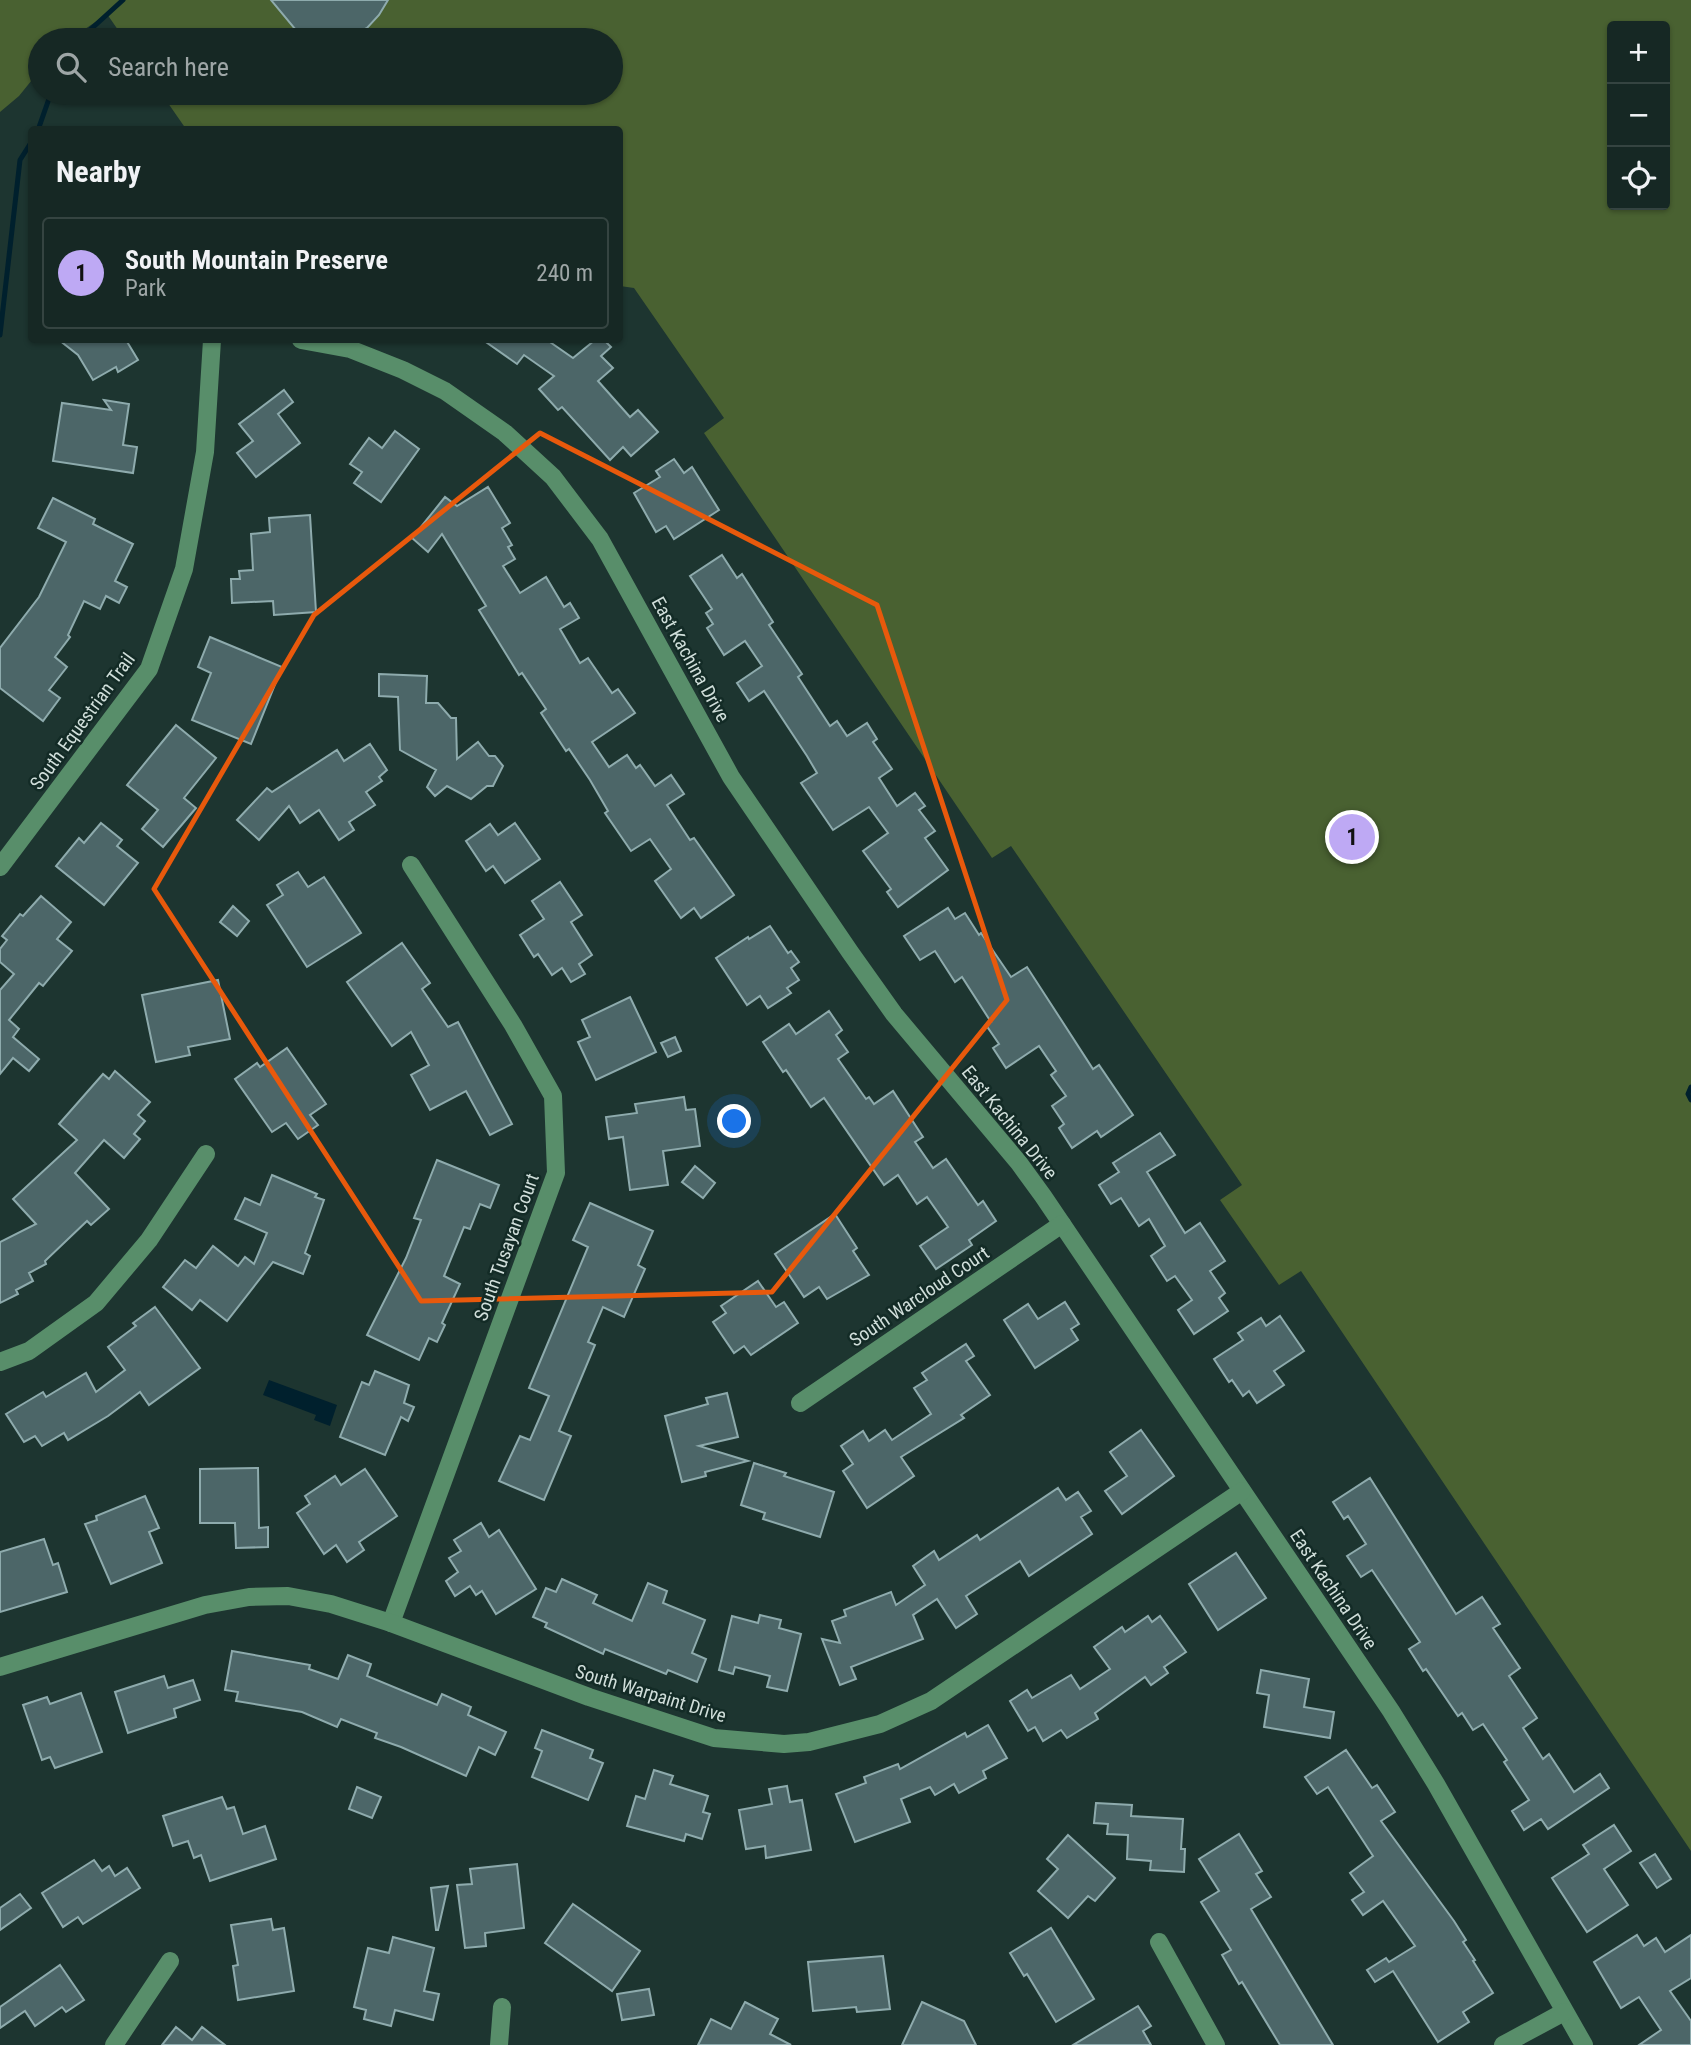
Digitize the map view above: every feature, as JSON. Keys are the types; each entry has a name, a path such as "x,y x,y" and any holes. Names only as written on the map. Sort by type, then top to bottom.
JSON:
{"street":[{"name":"South Equestrian Trail","path":"0,867 149,669 184,569 205,452 211,343"},
{"name":"East Kachina Drive","path":"317,343 350,349 403,370 445,391 505,433 553,477 600,539 732,777 803,883 894,1014 1019,1163 1383,1700 1423,1763 1584,2045"},
{"name":"South Tusayan Court","path":"391,1623 556,1172 553,1096 513,1025 411,865"},
{"path":"0,1362 29,1351 96,1303 149,1240 206,1154"},
{"name":"South Warcloud Court","path":"800,1403 1062,1224"},
{"name":"South Warpaint Drive","path":"0,1667 205,1605 249,1597 288,1596 331,1604 391,1623 672,1726 714,1738 784,1744 809,1742 880,1724 931,1701 1242,1490"},
{"path":"1159,1942 1216,2045"},
{"path":"114,2045 170,1961"},
{"path":"499,2045 502,2007"},
{"path":"1503,2045 1564,2012"}],"highlighted area":[{"path":"540,433 877,605 1007,1000 772,1292 421,1301 154,889 314,615"}],"green space":[{"path":"0,0 1691,0 1691,1851 1301,1271 1279,1285 1220,1200 1242,1185 1011,846 992,858 704,433 724,418 634,288 623,286 623,126 184,126 169,105 623,105 623,28 117,28 107,14 87,28 28,28 28,85 0,112"}],"water":[{"path":"269,1380 337,1405 330,1426 314,1420 316,1415 263,1395"}],"building":[{"path":"271,0 388,0 367,28 294,28"},
{"path":"63,343 128,343 138,360 118,372 116,367 93,380 78,355"},
{"path":"487,343 551,343 573,358 591,343 607,343 611,347 601,356 613,368 598,381 630,417 638,410 658,432 631,456 623,447 610,460 562,407 558,410 539,389 554,376 524,355 517,364"},
{"path":"284,390 293,402 278,414 300,443 256,477 237,453 253,441 239,424"},
{"path":"104,400 129,404 123,445 137,447 133,473 53,461 62,403 111,410"},
{"path":"395,431 419,449 381,502 354,483 362,472 350,464 369,438 382,448"},
{"path":"674,459 684,473 692,467 719,510 674,539 666,526 656,532 634,493 660,477 656,471"},
{"path":"488,487 510,523 502,528 512,545 508,547 515,559 503,566 520,593 546,577 564,607 570,603 579,618 560,629 580,663 588,658 612,693 618,689 635,713 592,742 609,767 627,755 636,768 640,765 655,786 671,775 684,794 667,805 690,840 694,838 734,895 701,918 694,908 681,918 655,881 671,869 650,839 631,851 605,813 608,811 590,780 569,749 566,751 541,713 546,709 522,673 519,675 479,610 486,606 442,534 428,552 412,538 445,497 457,506"},
{"path":"53,498 95,519 93,524 133,544 115,581 127,587 119,603 106,596 100,609 84,601 68,635 70,637 55,657 67,667 49,690 60,698 43,721 0,688 0,648 39,597 66,542 38,528"},
{"path":"310,515 316,612 274,615 273,601 232,603 231,579 240,579 239,571 253,570 251,534 270,532 269,518"},
{"path":"722,555 737,578 742,574 773,622 769,625 802,674 798,677 830,726 837,721 847,736 867,723 877,739 873,742 892,769 879,778 897,806 915,793 925,806 919,810 935,831 925,838 948,870 898,907 887,892 891,889 863,851 888,833 869,807 833,830 801,783 817,773 807,756 764,691 749,701 737,683 762,666 745,641 724,655 707,628 713,624 706,613 712,609 690,576"},
{"path":"210,637 282,667 251,744 192,720 211,673 198,667"},
{"path":"379,674 427,676 426,703 438,703 451,718 456,718 457,759 478,742 489,756 495,756 503,766 493,786 487,786 471,799 447,786 435,796 427,787 436,770 400,750 398,697 379,696"},
{"path":"176,725 216,758 184,798 196,808 163,847 142,829 158,810 127,785"},
{"path":"370,744 387,770 379,777 382,781 366,792 375,805 349,822 354,830 339,840 319,810 300,823 289,806 259,840 237,820 267,788 272,792 337,750 344,761"},
{"path":"101,823 122,840 117,846 138,863 104,905 56,866 79,838 84,843"},
{"path":"515,823 540,859 505,883 493,866 486,871 466,841 490,824 498,835"},
{"path":"298,872 308,887 324,877 361,933 307,967 267,905 283,895 277,885"},
{"path":"560,882 582,915 571,922 592,955 579,964 585,974 571,982 562,968 552,975 538,954 534,957 520,935 544,919 532,901"},
{"path":"41,896 71,922 57,939 72,951 43,986 39,983 9,1020 19,1029 13,1037 39,1059 29,1071 13,1058 0,1074 0,990 14,974 0,962 0,949 7,940 2,936 20,914 23,916"},
{"path":"233,906 249,921 237,936 220,922"},
{"path":"948,908 955,919 965,913 1011,977 1027,967 1093,1069 1099,1065 1133,1115 1101,1137 1097,1131 1072,1148 1059,1128 1064,1124 1052,1106 1066,1096 1051,1075 1056,1071 1039,1046 1006,1068 993,1048 999,1044 986,1025 991,1022 962,977 955,982 935,951 920,960 904,936"},
{"path":"770,926 788,953 791,951 799,962 791,968 799,980 787,988 791,993 768,1008 760,996 747,1005 716,958"},
{"path":"402,943 430,983 422,989 448,1027 458,1022 512,1124 490,1135 466,1091 430,1110 411,1075 429,1065 411,1032 392,1046 347,982"},
{"path":"218,980 230,1039 188,1047 190,1055 156,1062 142,995"},
{"path":"630,997 656,1052 596,1080 578,1042 590,1037 582,1020"},
{"path":"829,1011 842,1030 836,1035 848,1052 838,1059 866,1099 869,1097 874,1104 893,1091 923,1137 915,1142 933,1168 946,1159 978,1205 983,1201 996,1221 969,1240 972,1245 936,1269 920,1246 948,1227 927,1197 917,1204 898,1175 884,1185 824,1098 811,1107 763,1042 789,1024 796,1034"},
{"path":"675,1037 681,1051 668,1057 661,1043"},
{"path":"287,1048 326,1104 310,1115 318,1125 298,1139 286,1123 272,1132 235,1079 257,1063 260,1067"},
{"path":"115,1071 150,1102 138,1115 145,1121 134,1134 140,1139 124,1158 104,1140 75,1173 109,1209 91,1225 87,1221 45,1261 46,1264 29,1273 33,1281 16,1290 18,1294 0,1303 0,1242 36,1224 13,1199 77,1140 59,1124 103,1074 109,1079"},
{"path":"684,1097 686,1110 695,1109 700,1146 663,1151 668,1185 630,1190 623,1137 609,1139 606,1117 637,1113 635,1104"},
{"path":"1160,1133 1175,1155 1147,1172 1185,1233 1200,1223 1225,1261 1210,1271 1225,1293 1219,1298 1228,1311 1194,1334 1178,1310 1192,1300 1175,1276 1167,1281 1151,1256 1165,1246 1149,1219 1139,1226 1121,1198 1111,1204 1099,1185 1119,1172 1113,1163"},
{"path":"437,1160 499,1185 490,1208 480,1204 470,1229 464,1227 444,1276 460,1284 442,1323 445,1325 437,1342 429,1338 419,1360 367,1335 406,1258 421,1220 414,1218"},
{"path":"695,1166 715,1183 703,1198 682,1182"},
{"path":"272,1175 317,1194 315,1197 324,1200 305,1253 310,1256 303,1274 273,1262 227,1321 200,1300 192,1310 163,1287 185,1260 196,1268 213,1246 238,1266 245,1257 254,1264 267,1233 235,1219 245,1198 260,1205"},
{"path":"590,1203 653,1231 638,1265 645,1269 624,1317 603,1307 588,1342 595,1345 559,1431 571,1436 544,1500 499,1481 520,1436 530,1440 549,1396 529,1388 588,1247 573,1240"},
{"path":"835,1214 857,1248 853,1251 869,1275 827,1299 819,1287 804,1297 775,1254"},
{"path":"758,1281 776,1307 784,1302 798,1323 751,1355 744,1346 734,1353 713,1322 726,1313 721,1306"},
{"path":"1065,1302 1079,1324 1071,1329 1078,1340 1035,1368 1004,1320 1028,1304 1038,1319"},
{"path":"155,1307 200,1368 149,1405 140,1392 108,1416 68,1440 64,1433 42,1446 35,1436 24,1442 6,1414 43,1392 46,1397 86,1373 96,1392 125,1370 108,1347 136,1326 133,1323"},
{"path":"1280,1316 1304,1351 1274,1371 1284,1385 1257,1403 1249,1391 1243,1396 1232,1380 1229,1382 1214,1359 1243,1340 1238,1333 1261,1318 1266,1326"},
{"path":"966,1344 974,1356 966,1361 990,1395 961,1415 964,1418 901,1457 914,1476 867,1508 843,1471 853,1464 841,1446 863,1431 869,1441 885,1430 892,1440 931,1414 914,1388 927,1380 922,1373"},
{"path":"375,1371 409,1385 404,1403 414,1407 408,1421 401,1417 385,1455 340,1437 362,1382 369,1385"},
{"path":"727,1393 738,1437 699,1446 748,1461 705,1472 706,1476 682,1482 665,1416 708,1404 706,1398"},
{"path":"1141,1430 1174,1476 1122,1514 1105,1491 1127,1476 1110,1452"},
{"path":"754,1463 834,1492 820,1537 763,1519 765,1513 741,1505"},
{"path":"258,1468 259,1528 268,1527 268,1547 236,1548 235,1523 200,1523 200,1469"},
{"path":"365,1469 397,1516 359,1542 364,1550 347,1562 336,1545 324,1554 297,1513 310,1504 305,1496 335,1476 341,1485"},
{"path":"1370,1478 1456,1614 1482,1597 1500,1624 1493,1628 1520,1668 1509,1676 1537,1718 1523,1728 1543,1759 1549,1754 1574,1792 1600,1774 1609,1788 1548,1829 1541,1819 1524,1830 1512,1811 1529,1800 1504,1762 1507,1760 1483,1724 1473,1730 1462,1713 1458,1716 1409,1649 1420,1642 1372,1570 1361,1577 1347,1556 1366,1544 1348,1516 1344,1519 1333,1502"},
{"path":"1058,1488 1066,1500 1078,1492 1091,1511 1081,1517 1092,1534 1029,1576 1020,1561 966,1596 977,1614 956,1628 937,1599 913,1615 923,1639 851,1667 856,1679 840,1685 822,1639 840,1643 832,1621 846,1616 844,1610 891,1592 896,1605 925,1585 913,1566 934,1551 939,1560 977,1535 980,1540"},
{"path":"145,1496 159,1528 149,1532 162,1563 111,1584 85,1524 97,1520 96,1516"},
{"path":"481,1523 489,1537 499,1530 536,1589 496,1614 482,1591 476,1595 470,1586 455,1596 446,1581 458,1572 449,1558 461,1551 454,1540"},
{"path":"44,1539 53,1565 58,1563 67,1592 0,1612 0,1552"},
{"path":"1236,1553 1266,1598 1218,1630 1189,1584"},
{"path":"562,1579 597,1595 593,1603 632,1621 648,1583 667,1591 663,1603 705,1620 692,1653 706,1659 697,1682 668,1670 666,1674 605,1649 603,1654 545,1627 547,1623 533,1617 546,1588 556,1592"},
{"path":"760,1615 781,1620 779,1628 801,1634 787,1691 767,1687 770,1676 735,1667 733,1674 719,1670 732,1616 758,1623"},
{"path":"1148,1616 1152,1622 1160,1616 1186,1652 1164,1667 1168,1673 1151,1685 1145,1677 1095,1713 1098,1719 1067,1738 1061,1730 1043,1741 1035,1727 1028,1731 1010,1701 1027,1690 1032,1698 1071,1675 1080,1689 1110,1669 1094,1647 1122,1627 1125,1632"},
{"path":"232,1651 310,1665 309,1669 338,1679 348,1655 371,1664 367,1676 437,1705 442,1694 471,1707 468,1715 506,1732 495,1755 479,1747 466,1776 375,1738 377,1733 341,1719 337,1727 302,1712 236,1701 238,1692 225,1690"},
{"path":"1261,1670 1309,1679 1304,1707 1334,1712 1330,1738 1264,1727 1269,1695 1257,1693"},
{"path":"164,1676 168,1688 193,1680 200,1700 174,1709 176,1717 128,1733 115,1692"},
{"path":"81,1693 102,1752 55,1768 50,1757 42,1760 23,1705 47,1697 50,1704"},
{"path":"988,1725 1007,1758 983,1771 986,1778 959,1793 954,1784 935,1795 930,1787 901,1799 910,1822 855,1842 836,1794 866,1783 864,1777 898,1764 900,1769 965,1733 967,1737"},
{"path":"542,1730 593,1750 590,1758 603,1763 588,1800 532,1777 542,1751 535,1748"},
{"path":"1346,1750 1372,1788 1377,1785 1395,1812 1381,1821 1454,1921 1466,1940 1463,1942 1475,1960 1473,1961 1493,1993 1463,2012 1469,2022 1438,2042 1393,1971 1375,1982 1367,1970 1386,1958 1389,1962 1415,1946 1383,1901 1363,1915 1352,1900 1364,1892 1350,1873 1373,1856 1328,1787 1317,1794 1305,1777"},
{"path":"654,1770 673,1776 670,1784 708,1796 703,1812 710,1814 702,1839 686,1834 684,1841 627,1826 636,1796 645,1799"},
{"path":"787,1786 790,1802 802,1800 811,1850 766,1858 765,1846 746,1849 739,1810 772,1804 769,1789"},
{"path":"357,1787 381,1797 372,1818 349,1809"},
{"path":"222,1797 227,1809 234,1807 243,1834 265,1826 276,1859 210,1881 201,1855 194,1858 188,1841 173,1846 163,1816"},
{"path":"1096,1803 1132,1805 1131,1816 1183,1819 1181,1849 1185,1849 1184,1872 1150,1870 1151,1861 1127,1859 1128,1835 1107,1834 1108,1824 1094,1823"},
{"path":"1614,1825 1631,1851 1604,1869 1628,1905 1587,1932 1552,1878 1589,1854 1583,1845"},
{"path":"1239,1834 1262,1871 1256,1874 1271,1897 1251,1909 1333,2045 1280,2045 1242,1982 1239,1984 1222,1955 1231,1950 1201,1902 1219,1891 1199,1859"},
{"path":"1068,1835 1115,1878 1095,1901 1088,1896 1068,1918 1038,1891 1058,1869 1047,1859"},
{"path":"1655,1854 1671,1879 1657,1888 1640,1863"},
{"path":"94,1860 102,1871 109,1866 115,1876 127,1868 140,1888 83,1924 78,1917 63,1927 42,1893"},
{"path":"517,1864 524,1928 485,1933 486,1946 465,1948 457,1885 472,1884 470,1869"},
{"path":"448,1886 438,1930 436,1930 431,1888"},
{"path":"20,1894 31,1908 0,1930 0,1908"},
{"path":"573,1904 640,1951 612,1991 545,1943"},
{"path":"271,1919 273,1930 284,1928 294,1991 238,2000 233,1966 238,1965 231,1925"},
{"path":"1051,1928 1094,1999 1056,2022 1027,1974 1024,1976 1010,1953"},
{"path":"1637,1935 1644,1946 1656,1938 1665,1952 1691,1935 1691,1978 1670,1991 1691,2021 1691,2045 1639,2045 1661,2030 1639,1997 1621,2008 1594,1962"},
{"path":"393,1937 434,1948 424,1991 439,1994 433,2020 395,2010 391,2026 364,2019 366,2010 354,2007 368,1948 389,1953"},
{"path":"883,1956 890,2009 857,2012 856,2007 813,2011 808,1962"},
{"path":"60,1965 84,2000 66,2012 62,2007 35,2026 25,2011 0,2028 0,2007"},
{"path":"649,1989 654,2015 622,2020 617,1994"},
{"path":"745,2002 778,2019 770,2034 791,2045 698,2045 711,2019 731,2029"},
{"path":"922,2002 964,2021 976,2045 902,2045"},
{"path":"1138,2006 1151,2026 1143,2031 1151,2045 1073,2045"},
{"path":"176,2027 192,2040 202,2027 225,2045 162,2045"}],"waterway":[{"path":"92,28 123,0"},
{"path":"39,126 47,105"},
{"path":"0,335 20,160 28,147"},
{"path":"1691,1087 1688,1094 1691,1100"}],"place":[{"name":"South Mountain Preserve","path":"1352,837"}]}
